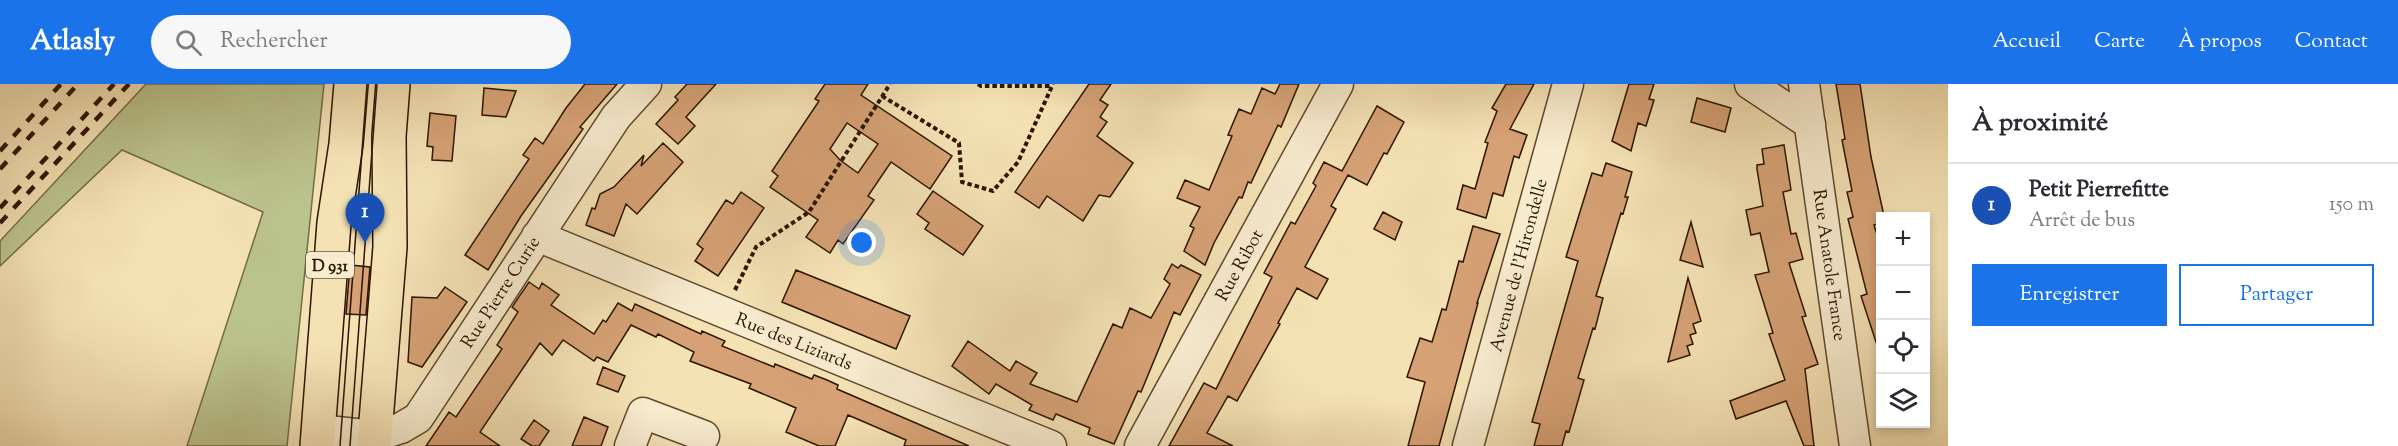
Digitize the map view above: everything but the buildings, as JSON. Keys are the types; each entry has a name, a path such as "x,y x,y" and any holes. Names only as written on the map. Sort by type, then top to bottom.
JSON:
{"main road":[{"name":"D 931","path":"317,438 333,223 346,144 351,84"},
{"path":"375,441 390,247 389,136 393,84"}],"street":[{"name":"Rue Pierre Curie","path":"317,438 375,441 418,418 616,117 646,84"},
{"name":"Rue Ribot","path":"1140,446 1338,84"},
{"name":"Avenue de l'Hirondelle","path":"1468,446 1568,84"},
{"path":"1750,84 1810,124"},
{"name":"Rue Anatole France","path":"1804,84 1855,446"},
{"name":"Rue des Liziards","path":"537,236 1051,446"},
{"path":"630,446 643,414 704,436"}],"path":[{"path":"724,313 756,247 809,212 890,84"},
{"path":"882,96 959,143 962,182 993,191 1018,162 1052,85 981,86 978,84"}],"green space":[{"path":"146,84 324,84 287,446 187,446 263,212 122,150 0,266 0,241"}],"tram line":[{"path":"340,446 367,84"},
{"path":"350,446 377,84"}],"railway":[{"path":"0,151 61,84"},
{"path":"0,169 78,84"},
{"path":"0,208 114,84"},
{"path":"0,223 129,84"}],"place":[{"name":"Petit Pierrefitte","path":"365,243"}]}
